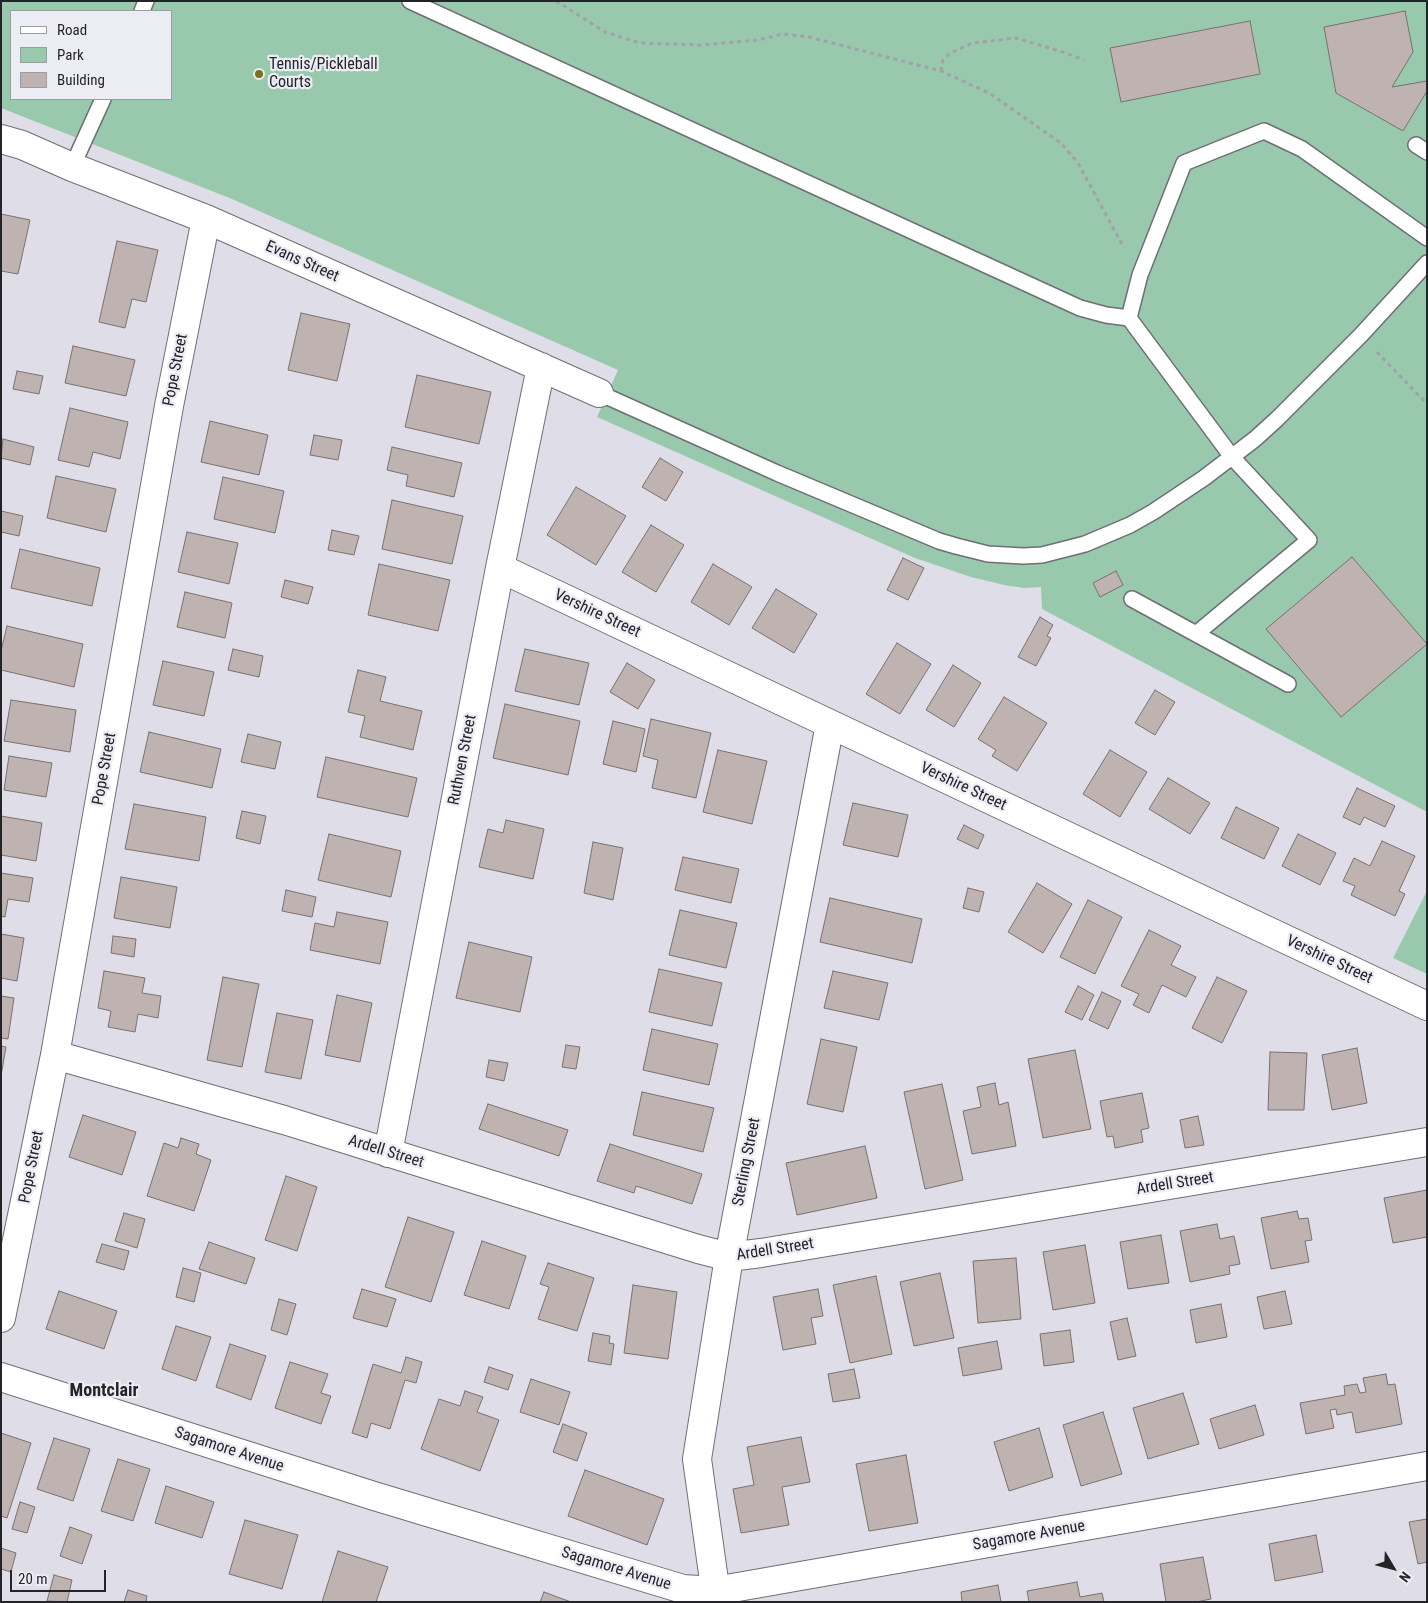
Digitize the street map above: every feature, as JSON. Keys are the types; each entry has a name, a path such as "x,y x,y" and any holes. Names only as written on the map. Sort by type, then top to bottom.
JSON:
{"street":[{"name":"Evans Street","path":"1,139 22,145 72,168 206,220 600,393"},
{"name":"Pope Street","path":"1,1318 55,1055 167,415 206,220"},
{"name":"Ruthven Street","path":"388,1153 500,568 541,367"},
{"name":"Vershire Street","path":"500,568 1427,1006"},
{"name":"Sterling Street","path":"716,1596 696,1460 730,1257 830,724"},
{"name":"Ardell Street","path":"55,1055 284,1120 689,1246 730,1257 1427,1142"},
{"name":"Sagamore Avenue","path":"1,1377 374,1496 682,1589 716,1596 1427,1466"}],"lane":[{"path":"410,1 1080,308 1106,316 1129,318 1232,457 1309,540 1196,634"},
{"path":"72,168 103,100"},
{"path":"1129,318 1140,275 1184,164 1264,131 1302,149 1427,238"},
{"path":"600,393 777,473 912,530 956,546 988,554 1042,555 1085,544 1106,536 1154,512 1232,457 1277,419 1361,335 1427,264"},
{"path":"1132,599 1288,684"}],"path":[{"path":"556,1 605,32 640,43 701,45 758,40 783,34 809,37 941,71 989,93 1061,143 1078,163 1120,241"},
{"path":"941,71 943,60 949,54 972,43 1016,38 1084,60"},
{"path":"1361,335 1427,404"}],"green space":[{"path":"1,1 1427,1 1427,812 1042,609 1041,587 1024,588 1004,585 971,577 915,558 597,417 618,370 232,199 1,108"},
{"path":"1427,891 1427,974 1393,958"}],"building":[{"path":"1405,11 1413,52 1392,87 1427,81 1427,91 1403,131 1336,93 1324,27"},
{"path":"1250,21 1260,74 1121,102 1110,48"},
{"path":"1,214 30,220 18,274 1,271"},
{"path":"117,241 158,250 146,302 132,299 125,328 99,322"},
{"path":"301,313 350,324 337,381 288,370"},
{"path":"73,346 135,360 126,396 65,383"},
{"path":"17,371 43,376 39,394 13,389"},
{"path":"417,375 491,392 479,444 405,427"},
{"path":"70,408 128,422 120,459 93,452 89,467 58,460"},
{"path":"210,421 268,435 259,475 201,462"},
{"path":"314,435 342,440 338,460 310,455"},
{"path":"3,439 34,447 30,465 1,458"},
{"path":"392,447 462,463 454,497 406,486 408,475 387,470"},
{"path":"660,458 683,472 666,501 642,487"},
{"path":"56,476 116,489 106,532 47,518"},
{"path":"223,477 284,491 275,533 214,519"},
{"path":"576,487 626,516 596,565 547,535"},
{"path":"392,500 463,516 452,564 382,549"},
{"path":"1,511 23,516 19,536 1,532"},
{"path":"651,525 684,545 656,592 622,572"},
{"path":"332,530 359,536 354,555 328,550"},
{"path":"187,532 238,543 229,584 178,572"},
{"path":"20,549 100,568 92,606 11,588"},
{"path":"1352,557 1427,644 1341,717 1266,629"},
{"path":"903,558 924,568 908,600 887,590"},
{"path":"379,564 450,580 438,631 368,615"},
{"path":"713,564 752,587 729,625 691,602"},
{"path":"1116,571 1123,585 1100,597 1093,583"},
{"path":"285,580 313,587 308,604 281,597"},
{"path":"776,589 817,614 794,653 752,628"},
{"path":"185,592 232,603 225,638 177,627"},
{"path":"1040,617 1053,625 1047,636 1051,638 1036,666 1018,657"},
{"path":"7,626 83,644 74,687 1,670 1,651"},
{"path":"897,643 931,664 900,714 866,694"},
{"path":"233,649 263,656 259,677 228,670"},
{"path":"525,649 589,663 579,705 515,691"},
{"path":"163,661 214,672 204,716 153,705"},
{"path":"627,663 655,680 638,709 610,692"},
{"path":"953,665 981,683 954,727 926,710"},
{"path":"358,670 386,677 380,701 422,711 413,750 360,737 365,716 348,712"},
{"path":"1155,690 1175,702 1155,735 1135,723"},
{"path":"1004,697 1047,723 1017,771 992,756 996,750 978,739"},
{"path":"11,700 76,710 70,752 4,741"},
{"path":"505,704 580,721 568,775 493,758"},
{"path":"651,719 711,733 696,798 652,788 658,760 643,756"},
{"path":"613,721 645,729 636,772 603,764"},
{"path":"149,732 221,749 212,788 140,772"},
{"path":"248,734 281,742 275,769 241,762"},
{"path":"718,750 767,761 752,824 703,812"},
{"path":"1110,750 1147,772 1120,817 1083,794"},
{"path":"9,756 52,763 46,797 4,790"},
{"path":"326,757 417,778 408,817 317,797"},
{"path":"1168,778 1210,803 1190,834 1149,809"},
{"path":"1357,788 1395,806 1385,827 1364,817 1360,825 1343,817"},
{"path":"853,803 908,815 898,857 843,845"},
{"path":"134,804 206,817 199,861 125,849"},
{"path":"1236,807 1279,828 1264,859 1221,838"},
{"path":"242,811 266,816 260,844 236,838"},
{"path":"1,816 42,823 36,861 1,855"},
{"path":"506,820 544,829 533,879 479,867 488,829 503,833"},
{"path":"964,825 984,835 978,849 957,839"},
{"path":"329,834 401,851 391,897 318,880"},
{"path":"1298,834 1336,853 1320,885 1282,866"},
{"path":"1382,841 1415,856 1399,891 1405,894 1395,916 1351,895 1355,886 1343,881 1354,858 1370,866"},
{"path":"593,842 623,848 613,900 584,893"},
{"path":"683,857 739,869 731,903 675,890"},
{"path":"1,873 33,878 29,902 8,899 5,917 1,916"},
{"path":"121,877 177,887 170,928 114,918"},
{"path":"1037,883 1072,904 1043,953 1008,932"},
{"path":"968,888 984,892 979,912 963,908"},
{"path":"286,890 316,897 312,917 282,911"},
{"path":"830,898 922,919 912,963 820,942"},
{"path":"1088,900 1122,917 1095,974 1060,957"},
{"path":"680,910 737,923 726,968 669,955"},
{"path":"337,912 388,922 380,964 310,950 315,923 334,927"},
{"path":"1149,930 1181,946 1171,965 1196,977 1186,997 1162,985 1149,1013 1133,1005 1139,994 1121,986"},
{"path":"1,934 24,938 17,981 1,978"},
{"path":"113,936 136,939 134,957 111,953"},
{"path":"469,942 532,957 520,1012 456,998"},
{"path":"659,969 722,983 712,1026 649,1012"},
{"path":"104,971 145,978 142,993 161,996 158,1018 138,1014 135,1032 108,1027 111,1011 98,1008"},
{"path":"833,971 888,983 879,1020 824,1008"},
{"path":"223,977 259,984 242,1067 207,1060"},
{"path":"1217,977 1247,991 1222,1043 1192,1028"},
{"path":"1078,986 1094,995 1082,1020 1065,1012"},
{"path":"1102,992 1121,1001 1108,1029 1089,1020"},
{"path":"337,995 372,1003 360,1062 325,1055"},
{"path":"1,996 14,998 8,1039 1,1038"},
{"path":"277,1013 313,1020 301,1079 265,1072"},
{"path":"652,1029 718,1044 709,1085 643,1070"},
{"path":"821,1039 857,1047 843,1112 807,1104"},
{"path":"566,1045 580,1047 576,1069 562,1067"},
{"path":"1,1046 6,1047 1,1076"},
{"path":"1357,1048 1367,1103 1332,1110 1322,1055"},
{"path":"1075,1050 1091,1129 1043,1138 1028,1059"},
{"path":"1270,1052 1307,1053 1304,1110 1268,1110"},
{"path":"489,1060 508,1063 504,1081 486,1077"},
{"path":"995,1083 999,1105 1008,1102 1016,1146 972,1154 963,1111 981,1107 977,1087"},
{"path":"942,1084 963,1180 925,1189 904,1092"},
{"path":"642,1092 714,1108 703,1152 633,1135"},
{"path":"1142,1093 1149,1128 1141,1130 1143,1142 1115,1148 1113,1136 1107,1137 1100,1101"},
{"path":"488,1104 568,1130 559,1156 479,1129"},
{"path":"83,1115 136,1132 122,1175 69,1157"},
{"path":"1198,1116 1204,1145 1185,1148 1180,1120"},
{"path":"181,1138 199,1144 196,1154 211,1160 194,1211 147,1196 164,1143 178,1148"},
{"path":"610,1144 702,1174 692,1204 636,1186 634,1193 597,1181"},
{"path":"865,1146 877,1198 797,1215 786,1163"},
{"path":"286,1176 317,1187 297,1251 265,1240"},
{"path":"1427,1190 1427,1237 1393,1243 1384,1198"},
{"path":"1297,1211 1299,1219 1308,1218 1312,1240 1305,1241 1309,1262 1271,1269 1261,1218"},
{"path":"124,1213 145,1219 137,1248 115,1241"},
{"path":"408,1217 454,1232 431,1302 385,1287"},
{"path":"1217,1224 1220,1239 1234,1236 1240,1264 1229,1266 1230,1274 1190,1282 1180,1231"},
{"path":"1161,1235 1169,1283 1128,1289 1120,1242"},
{"path":"482,1241 526,1256 509,1309 464,1295"},
{"path":"209,1242 255,1258 246,1284 199,1269"},
{"path":"102,1244 129,1251 124,1270 96,1262"},
{"path":"1085,1245 1095,1303 1053,1310 1043,1252"},
{"path":"1016,1258 1021,1319 978,1323 973,1261"},
{"path":"548,1263 594,1278 577,1331 538,1319 549,1287 540,1284"},
{"path":"183,1268 201,1273 194,1302 176,1297"},
{"path":"940,1273 954,1338 914,1346 900,1282"},
{"path":"876,1276 892,1354 850,1363 833,1285"},
{"path":"633,1285 677,1292 668,1359 624,1353"},
{"path":"362,1289 396,1299 387,1327 353,1318"},
{"path":"818,1289 823,1316 811,1318 816,1344 783,1350 773,1297"},
{"path":"59,1291 117,1311 104,1349 46,1329"},
{"path":"1285,1291 1292,1324 1264,1329 1257,1297"},
{"path":"279,1299 296,1304 287,1335 271,1330"},
{"path":"1221,1304 1227,1337 1196,1343 1190,1310"},
{"path":"1127,1318 1136,1356 1118,1360 1110,1322"},
{"path":"176,1326 211,1337 196,1381 162,1369"},
{"path":"1070,1330 1074,1362 1044,1366 1040,1334"},
{"path":"593,1333 610,1336 609,1343 614,1344 611,1365 588,1361"},
{"path":"997,1341 1002,1369 963,1376 958,1348"},
{"path":"230,1344 266,1356 251,1400 216,1387"},
{"path":"406,1357 422,1362 416,1383 405,1380 390,1429 371,1423 367,1438 352,1433 373,1364 401,1373"},
{"path":"290,1362 328,1374 321,1393 331,1396 321,1424 275,1408"},
{"path":"489,1367 513,1375 508,1390 484,1382"},
{"path":"854,1369 860,1398 833,1402 828,1374"},
{"path":"1386,1374 1388,1385 1395,1384 1402,1424 1356,1433 1352,1412 1337,1415 1336,1409 1330,1410 1334,1428 1306,1434 1300,1403 1345,1395 1344,1386 1357,1384 1360,1393 1366,1392 1363,1378"},
{"path":"531,1379 570,1392 559,1425 520,1412"},
{"path":"465,1391 483,1397 477,1412 499,1420 480,1471 421,1449 439,1399 460,1406"},
{"path":"1183,1393 1199,1444 1148,1459 1133,1408"},
{"path":"1255,1405 1264,1435 1219,1449 1210,1419"},
{"path":"1103,1412 1122,1474 1081,1486 1063,1425"},
{"path":"563,1424 587,1433 577,1461 553,1452"},
{"path":"1039,1428 1053,1477 1009,1491 994,1442"},
{"path":"1,1433 31,1443 7,1518 1,1516"},
{"path":"801,1437 810,1482 782,1487 789,1525 741,1533 733,1489 754,1485 747,1447"},
{"path":"54,1438 90,1449 73,1501 37,1489"},
{"path":"906,1455 918,1523 869,1531 856,1464"},
{"path":"118,1459 150,1469 133,1521 101,1511"},
{"path":"585,1470 664,1499 647,1545 568,1516"},
{"path":"166,1486 214,1502 202,1538 155,1523"},
{"path":"20,1502 35,1507 27,1533 12,1529"},
{"path":"1427,1519 1427,1562 1418,1564 1409,1522"},
{"path":"245,1520 298,1535 282,1589 229,1574"},
{"path":"70,1527 92,1535 82,1564 60,1556"},
{"path":"1316,1535 1323,1572 1275,1581 1269,1544"},
{"path":"1,1548 16,1553 11,1572 1,1569"},
{"path":"338,1551 388,1567 376,1602 322,1602"},
{"path":"1203,1557 1211,1599 1196,1602 1166,1602 1160,1564"},
{"path":"54,1575 72,1580 67,1602 47,1601"},
{"path":"1077,1582 1080,1597 1102,1593 1104,1602 1029,1602 1027,1591"},
{"path":"998,1585 1001,1602 962,1602 961,1592"},
{"path":"128,1590 147,1596 146,1602 124,1602"},
{"path":"544,1592 571,1602 540,1602"}],"place":[{"name":"Tennis/Pickleball Courts","path":"259,74"}],"district":[{"name":"Montclair","path":"104,1391"}]}
